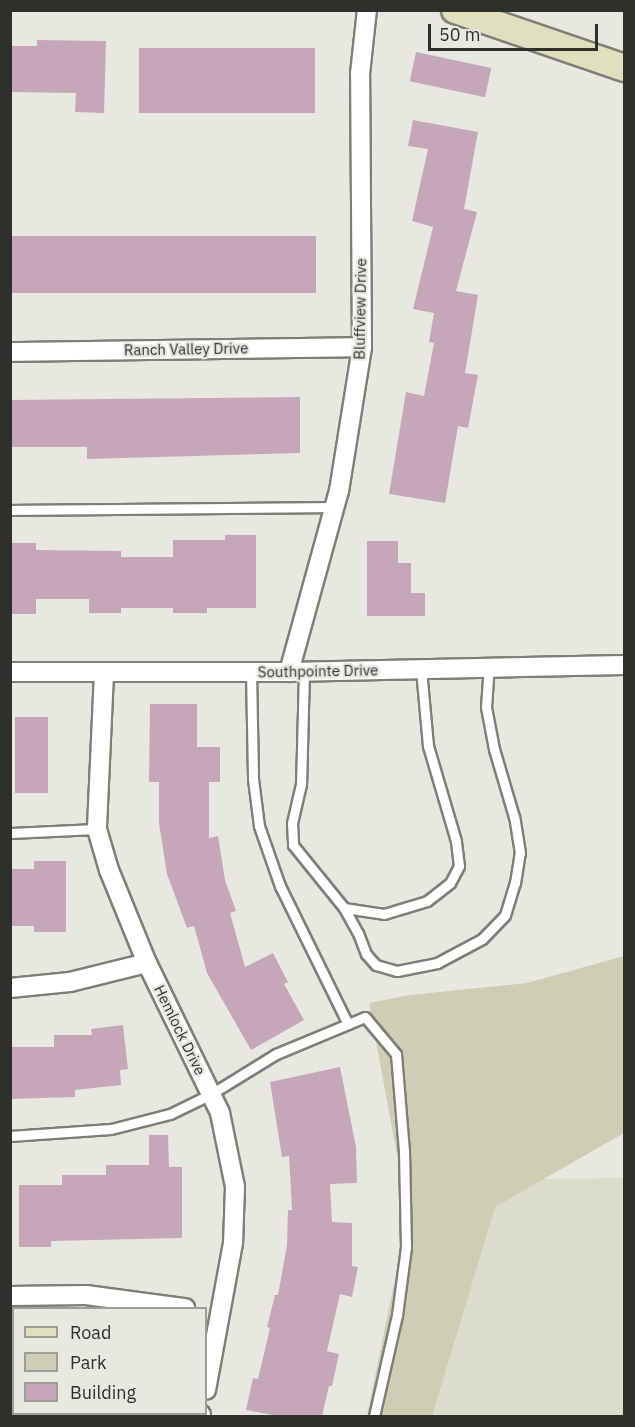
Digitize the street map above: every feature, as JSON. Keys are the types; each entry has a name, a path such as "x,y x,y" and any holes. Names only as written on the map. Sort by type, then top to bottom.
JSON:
{"street":[{"name":"Bluffview Drive","path":"297,672 334,507 362,346 360,74 367,10"},
{"path":"455,10 624,68"},
{"name":"Ranch Valley Drive","path":"10,352 362,346"},
{"name":"Southpointe Drive","path":"10,672 297,672 624,665"},
{"name":"Hemlock Drive","path":"104,673 97,829 109,870 147,963 220,1113 235,1187 236,1219 213,1314 207,1379"},
{"path":"10,988 70,982 147,963"},
{"path":"10,1296 86,1295 177,1307"}],"lane":[{"path":"10,510 334,507"},
{"path":"297,672 301,784 292,823 293,845 344,908 366,954 376,965 397,971 437,963 482,939 505,915 515,883 520,852 514,817 494,749 486,707 489,668"},
{"path":"344,908 384,914 427,900 450,883 459,866 456,840 428,746 422,669"},
{"path":"251,672 253,779 259,826 280,886 348,1024"},
{"path":"10,833 97,829"},
{"path":"10,1136 111,1129 170,1114 211,1094 276,1054 365,1017 396,1054 404,1151 406,1247 397,1315 374,1416"}],"shaded area":[{"path":"624,1178 624,1416 369,1416 401,1341 399,1180"}],"green space":[{"path":"624,956 624,1133 495,1207 432,1416 367,1416 408,1215 369,1003 410,995 527,983"}],"building":[{"path":"37,40 106,41 104,113 75,112 76,93 10,92 10,46 37,46"},
{"path":"139,48 315,48 315,113 139,113"},
{"path":"416,52 491,68 485,97 410,81"},
{"path":"413,120 478,132 464,209 477,212 456,291 478,295 465,373 478,375 468,428 458,426 445,503 389,494 406,392 424,396 434,343 429,342 434,313 413,309 433,227 412,221 428,149 408,146"},
{"path":"10,236 316,236 316,293 10,293"},
{"path":"300,397 300,453 87,459 87,447 10,447 10,400"},
{"path":"225,535 256,535 256,608 207,608 207,613 173,613 173,608 121,608 121,613 89,613 89,599 36,599 36,614 10,614 10,543 36,543 36,550 121,551 121,557 173,557 173,540 225,540"},
{"path":"367,541 398,541 398,563 411,563 411,593 425,593 425,616 367,616"},
{"path":"150,704 197,704 197,747 220,747 220,782 209,782 209,838 218,836 225,880 236,911 230,913 245,967 273,953 288,982 284,984 304,1020 251,1050 207,973 194,926 187,928 167,874 159,823 159,782 149,782"},
{"path":"15,717 48,717 48,793 15,793"},
{"path":"34,861 66,861 66,932 34,932 34,926 10,926 10,869 34,869"},
{"path":"123,1025 128,1069 120,1070 121,1085 75,1090 75,1097 10,1099 10,1047 54,1047 54,1035 92,1035 91,1029"},
{"path":"340,1067 356,1147 357,1183 330,1184 332,1222 352,1223 352,1266 358,1267 352,1297 340,1294 327,1351 339,1354 332,1386 329,1386 322,1416 278,1416 246,1410 253,1378 258,1379 270,1328 267,1327 275,1295 278,1295 287,1245 288,1210 292,1210 289,1156 282,1157 270,1082"},
{"path":"149,1135 168,1135 169,1167 182,1167 182,1238 51,1241 51,1247 19,1247 19,1185 62,1185 62,1175 106,1175 106,1165 149,1165"}]}
